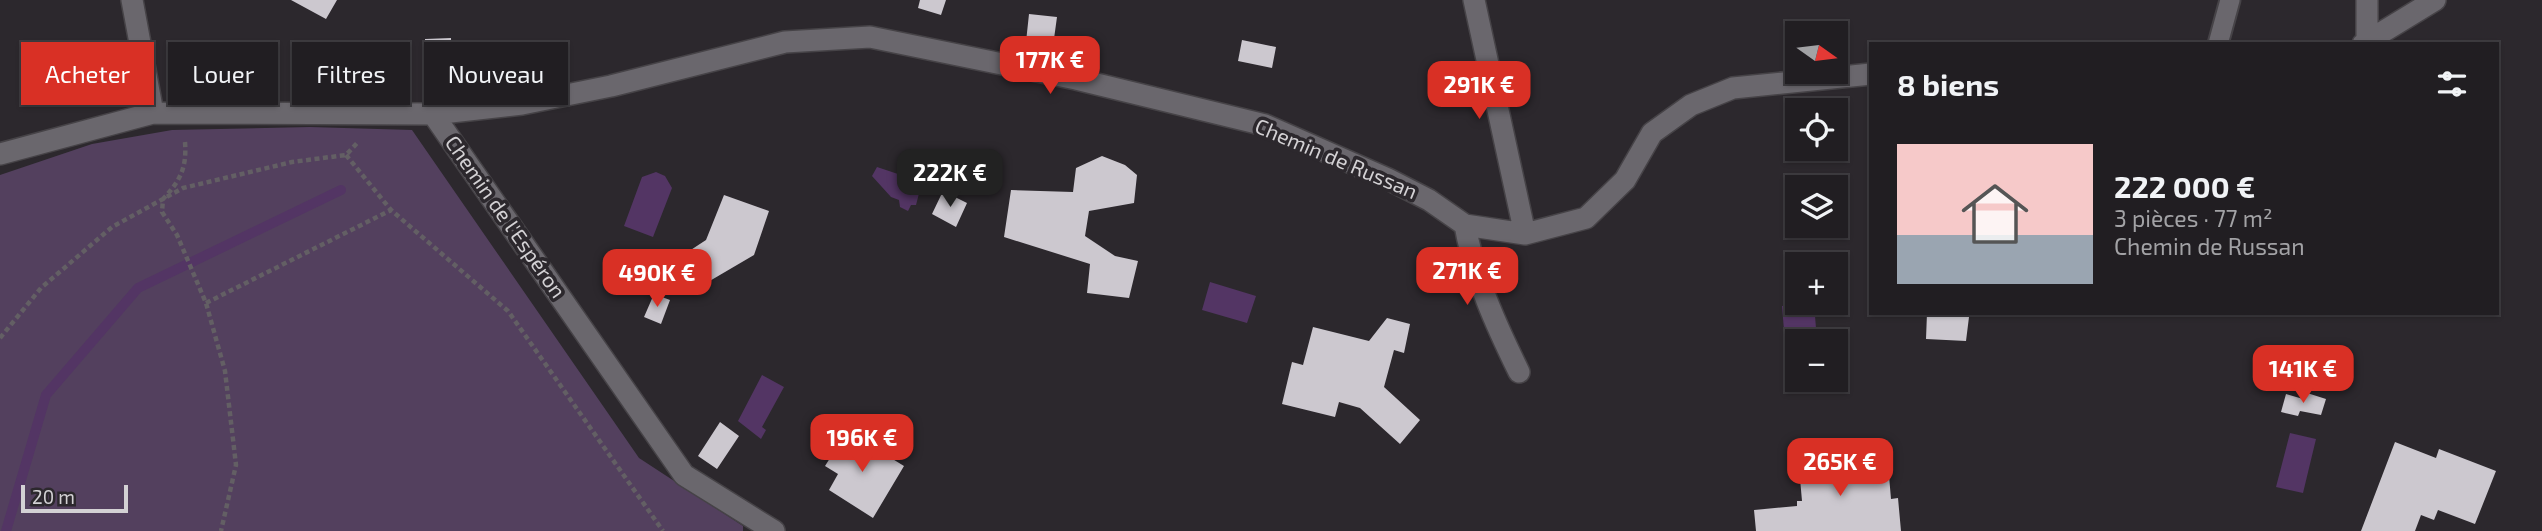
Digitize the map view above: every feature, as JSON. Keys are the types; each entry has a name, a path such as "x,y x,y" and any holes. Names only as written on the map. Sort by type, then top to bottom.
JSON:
{"street":[{"path":"132,0 153,113"},
{"path":"1474,0 1525,234"},
{"path":"2365,42 2367,0"},
{"path":"2367,42 2435,0"},
{"name":"Chemin de Russan","path":"0,154 153,113 433,114 522,104 611,86 785,42 870,37 1076,79 1265,125 1388,179 1429,201 1465,225 1497,232 1525,234 1586,218 1625,180 1652,133 1692,105 1733,88 1869,75"},
{"name":"Chemin de l'Espéron","path":"433,114 684,475 774,531"},
{"path":"1465,225 1471,258 1502,339 1519,372"}],"lane":[{"path":"2219,42 2230,0"}],"path":[{"path":"183,113 186,156 181,181 163,199 162,212 177,235 206,303 225,371 236,465 220,531"},
{"path":"0,338 41,288 112,227 183,188 292,162 346,155 386,114"},
{"path":"346,155 391,210 508,311 663,531"},
{"path":"206,303 391,210"}],"shaded area":[{"path":"310,127 412,130 639,458 743,526 743,531 0,531 0,175 92,144 172,130"},
{"path":"877,167 922,182 916,205 911,205 908,211 900,207 899,200 891,197 872,176"},
{"path":"656,172 665,176 672,188 653,237 624,226 642,177"},
{"path":"1210,282 1256,296 1247,323 1202,310"},
{"path":"1782,306 1785,306 1785,315 1815,315 1816,329 1785,329 1785,342"},
{"path":"762,375 784,387 762,427 766,430 761,439 738,421"},
{"path":"2290,433 2316,439 2303,493 2276,487"}],"building":[{"path":"291,0 337,0 326,19"},
{"path":"920,0 946,0 941,15 918,8"},
{"path":"1029,14 1057,17 1053,46 1026,42"},
{"path":"451,38 451,42 425,42 425,39"},
{"path":"1242,40 1276,47 1272,68 1238,61"},
{"path":"1102,156 1125,165 1137,175 1134,203 1089,211 1085,236 1115,256 1138,261 1129,298 1087,293 1090,264 1004,237 1011,190 1073,192 1076,168"},
{"path":"943,191 967,203 956,227 932,214"},
{"path":"724,195 769,211 754,255 696,289 677,259 706,240"},
{"path":"654,294 670,300 661,324 644,317"},
{"path":"1927,315 1969,317 1966,341 1926,339"},
{"path":"1387,318 1410,324 1404,353 1394,350 1384,387 1420,420 1400,444 1360,408 1339,402 1335,417 1282,404 1292,362 1303,365 1313,327 1369,341"},
{"path":"2304,392 2326,399 2321,415 2300,411 2298,416 2281,412 2286,394 2303,399"},
{"path":"720,422 739,436 717,469 698,456"},
{"path":"847,431 904,466 873,518 829,490 838,474 825,466"},
{"path":"1886,441 1891,499 1898,498 1901,531 1756,531 1754,510 1797,506 1797,501 1802,501 1799,467 1859,462 1858,444"},
{"path":"2395,442 2436,458 2439,449 2496,471 2475,524 2438,510 2434,520 2421,515 2415,531 2361,531"}],"waterway":[{"path":"6,531 46,395 138,288 341,190"}]}
